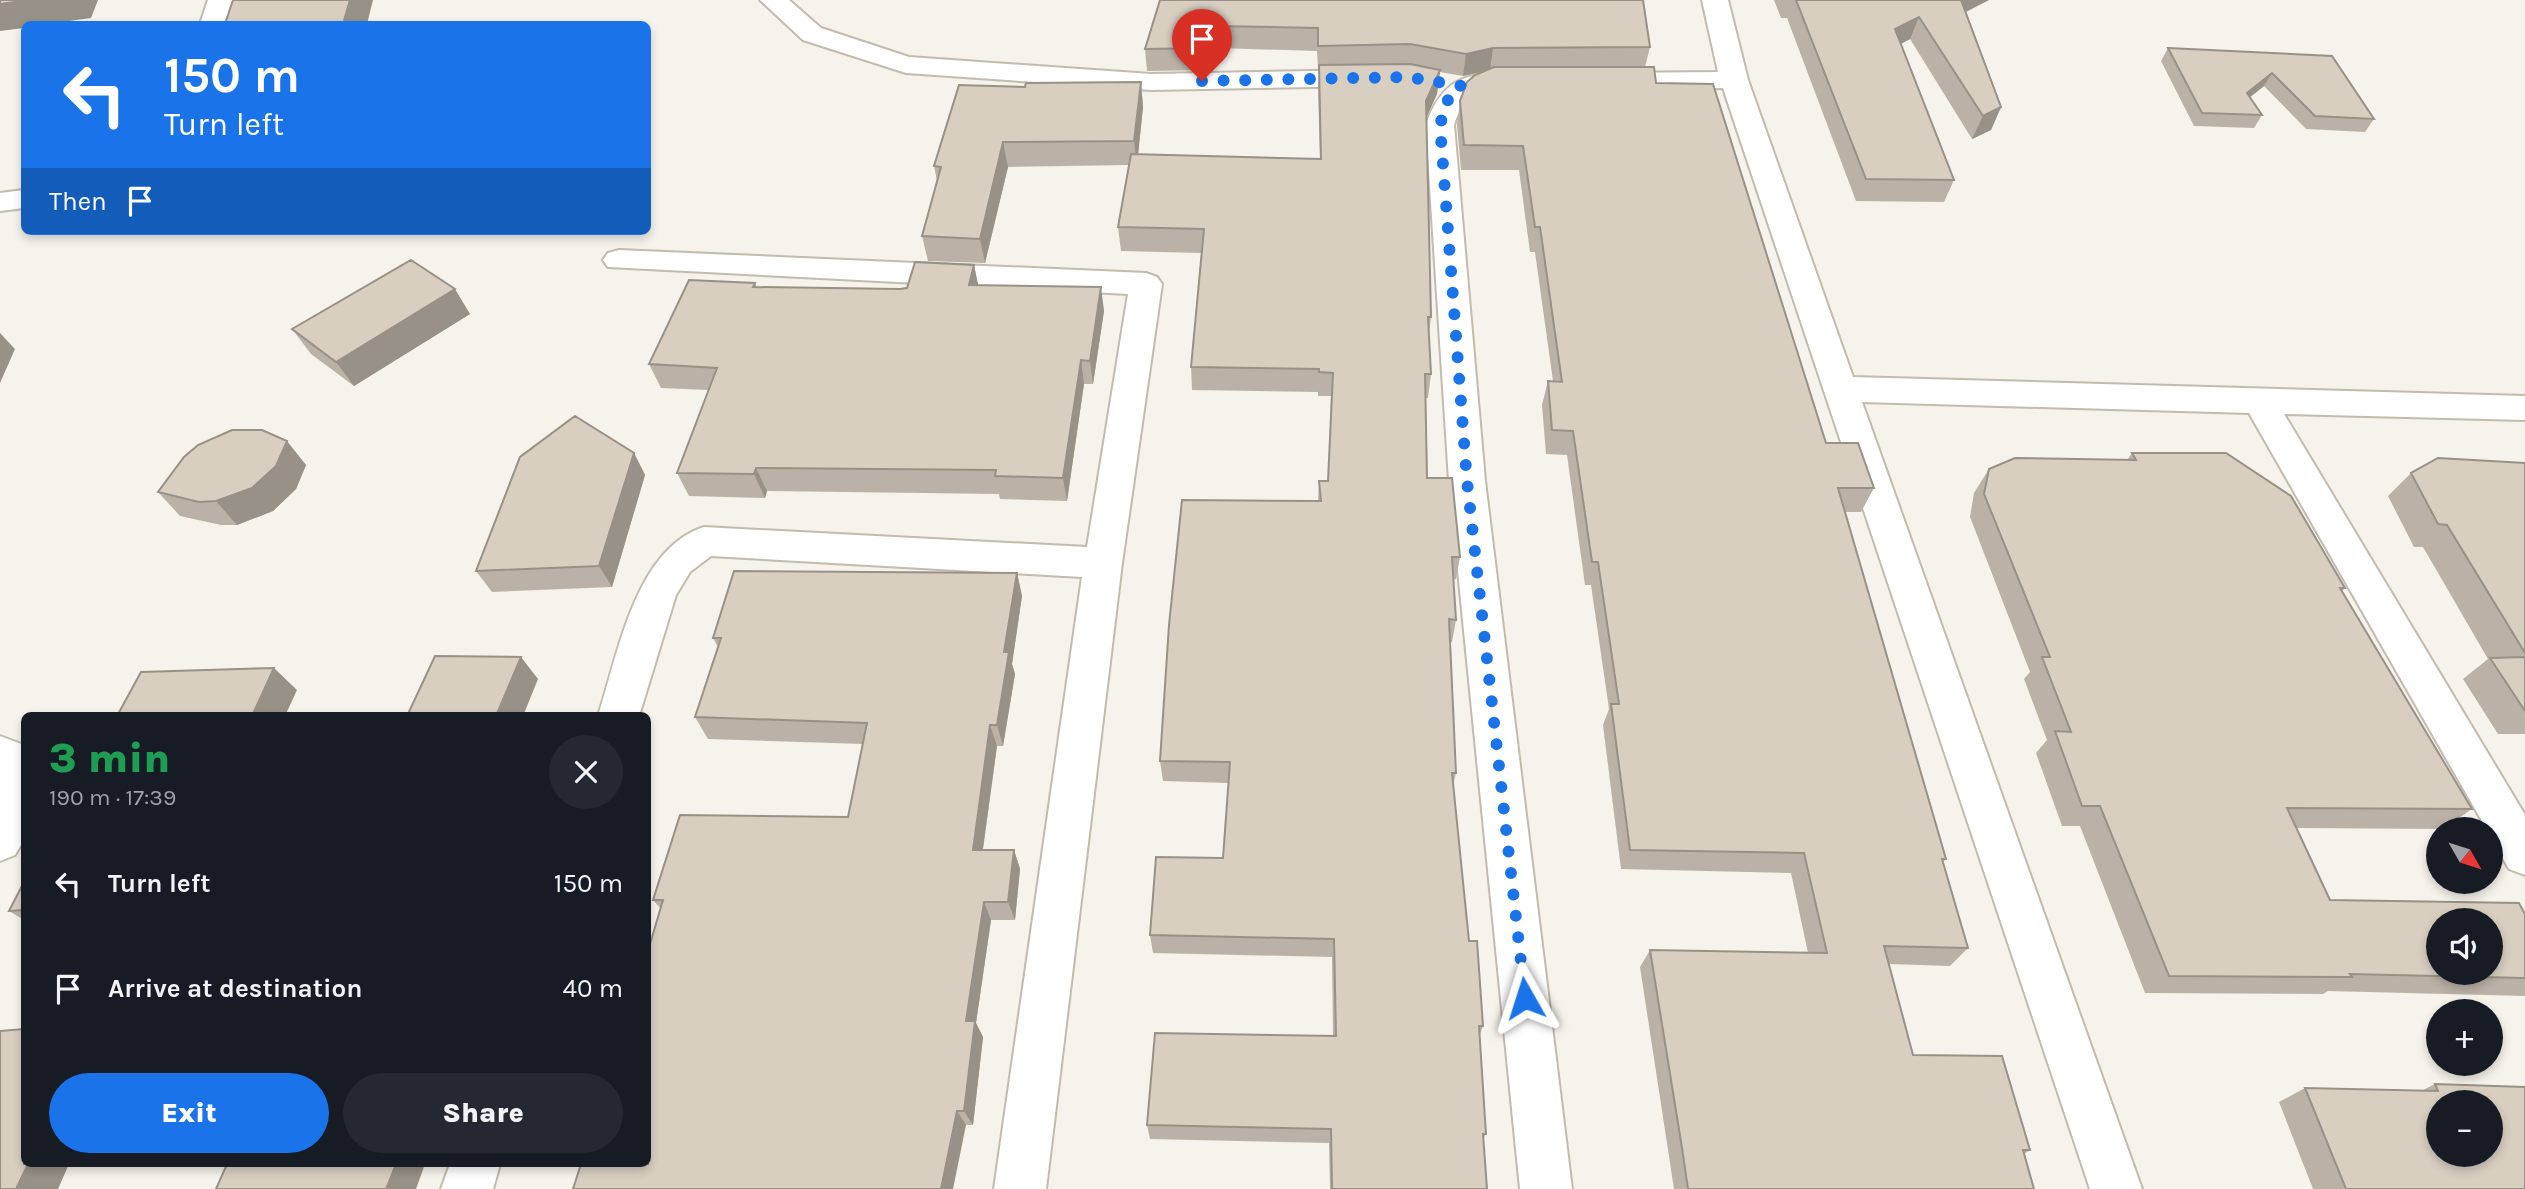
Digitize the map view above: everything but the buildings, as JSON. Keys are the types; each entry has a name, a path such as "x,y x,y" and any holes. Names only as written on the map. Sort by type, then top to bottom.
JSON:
{"street":[{"path":"215,21 221,0"},
{"path":"773,0 812,34 906,65 1151,82 1394,77"},
{"path":"1715,0 1734,80 2116,1189"},
{"path":"1546,1189 1467,481 1440,125 1447,101 1448,84 1490,81 1734,80"},
{"path":"0,202 21,199"},
{"path":"619,260 1146,284 1102,564 1020,1189"},
{"path":"1842,389 2525,408"},
{"path":"2258,399 2525,855"},
{"path":"619,712 657,591 677,562 704,541 1102,564"},
{"path":"0,754 21,762"},
{"path":"0,841 14,819 21,769"},
{"path":"467,1189 474,1167"}],"route":[{"path":"1202,81 1408,77 1462,86 1447,101 1440,125 1467,481 1525,998"}]}
